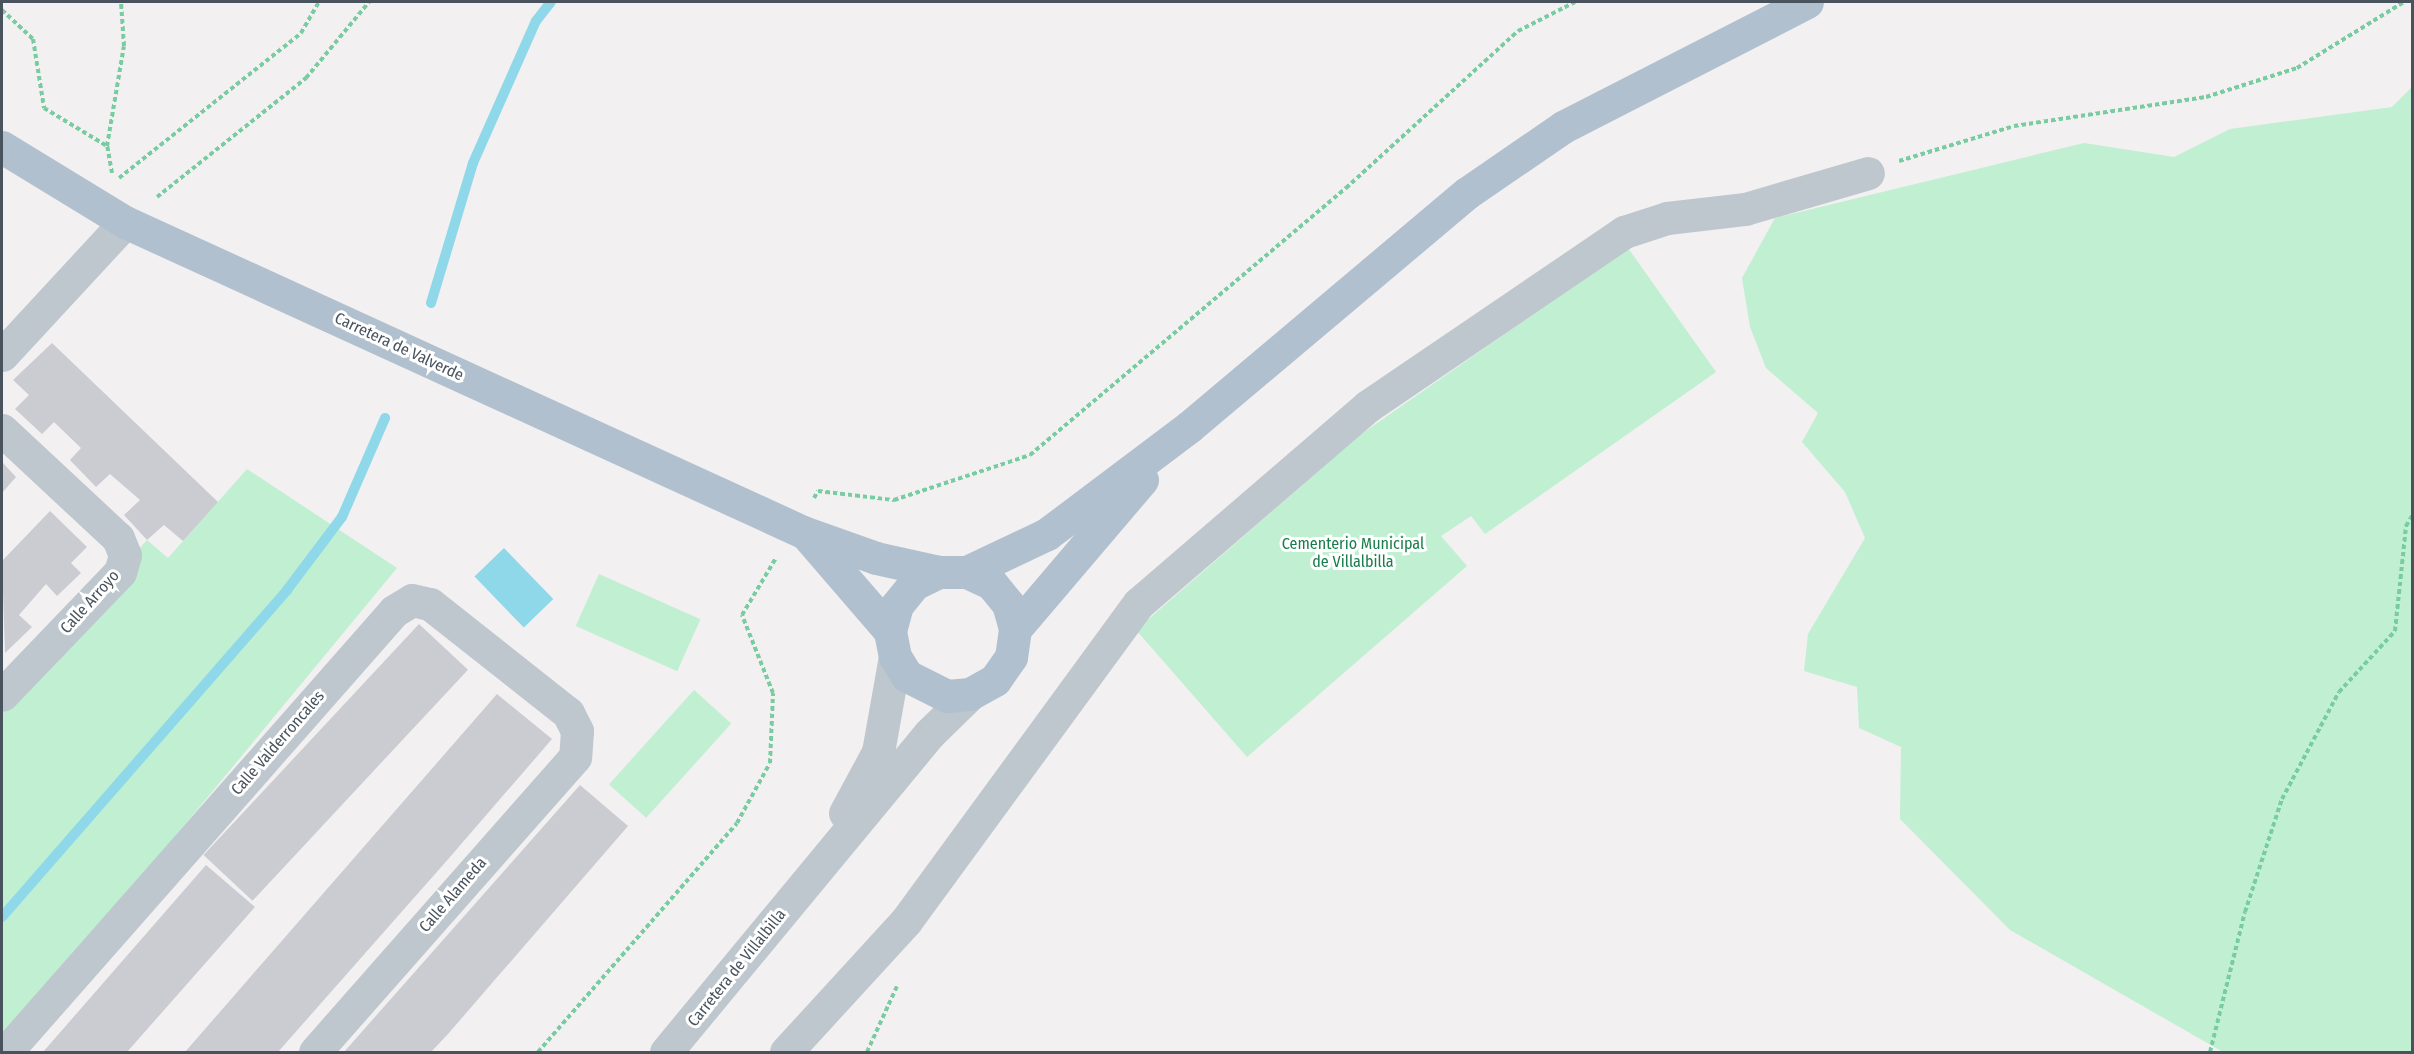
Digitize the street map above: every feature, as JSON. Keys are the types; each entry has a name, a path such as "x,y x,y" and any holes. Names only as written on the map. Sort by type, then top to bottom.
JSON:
{"main road":[{"path":"953,572 991,583 1008,604 1016,629 1011,657 995,680 970,694 926,690 907,676 893,644 897,605 914,584 953,572 1047,534 1189,427 1467,193 1544,140 1807,2"},
{"name":"Carretera de Valverde","path":"2,147 125,222 799,530 876,558 953,572"},
{"path":"1016,629 1189,427"},
{"name":"Carretera de Valverde","path":"799,530 893,644"}],"street":[{"path":"786,1053 906,921 1139,603 1368,406 1624,232 1667,218 1745,209 1868,173"},
{"path":"2,355 125,222"},
{"name":"Calle Arroyo","path":"2,430 118,538 125,555 120,572 2,695"},
{"name":"Calle Valderroncales","path":"6,1053 394,611 412,600 430,604 559,706 578,731"},
{"path":"806,882 878,752 893,644"},
{"path":"806,882 928,734 970,694"},
{"name":"Calle Alameda","path":"315,1053 575,757 578,731"},
{"name":"Carretera de Villalbilla","path":"666,1053 806,882"}],"path":[{"path":"121,2 124,46 107,146 113,182 301,33 319,2"},
{"path":"125,222 306,78 369,2"},
{"path":"538,1053 737,824 770,763 773,693 742,615 799,530 818,491 894,500 1030,455 1346,188 1518,32 1575,2"},
{"path":"1868,173 2014,126 2152,108 2287,72 2404,2"},
{"path":"2,10 33,39 44,108 107,146"},
{"path":"2210,1053 2245,912 2282,799 2339,692 2394,631 2406,526 2412,516"}],"green space":[{"path":"2412,87 2412,1052 2223,1052 2010,930 1900,819 1901,747 1859,728 1857,687 1804,671 1808,634 1865,538 1845,492 1802,442 1818,413 1766,368 1750,327 1742,278 1775,218 2084,143 2174,157 2230,129 2392,107"},
{"name":"Cementerio Municipal de Villalbilla","path":"1628,248 1716,372 1485,534 1471,516 1441,536 1467,566 1247,757 1136,630 1360,435"},
{"path":"247,469 397,568 2,1046 2,698 147,540 168,558"},
{"path":"599,574 700,619 677,671 576,626"},
{"path":"694,690 731,723 646,818 609,784"}],"water":[{"path":"504,548 553,599 524,628 475,576"}],"building":[{"path":"52,343 218,502 183,541 164,525 147,540 124,515 140,500 110,474 96,487 70,460 81,448 54,422 42,434 15,409 29,395 13,380"},
{"path":"2,462 16,477 2,493"},
{"path":"50,511 87,547 71,563 81,573 57,596 46,584 19,615 32,627 5,653 2,561"},
{"path":"419,624 468,670 252,901 203,855"},
{"path":"497,694 552,739 450,857 278,1052 185,1052"},
{"path":"580,785 628,826 448,1034 431,1052 344,1052"},
{"path":"206,865 255,907 127,1052 43,1052"}],"waterway":[{"path":"431,303 473,163 536,21 551,2"},
{"path":"2,917 287,590 342,517 385,418"}]}
